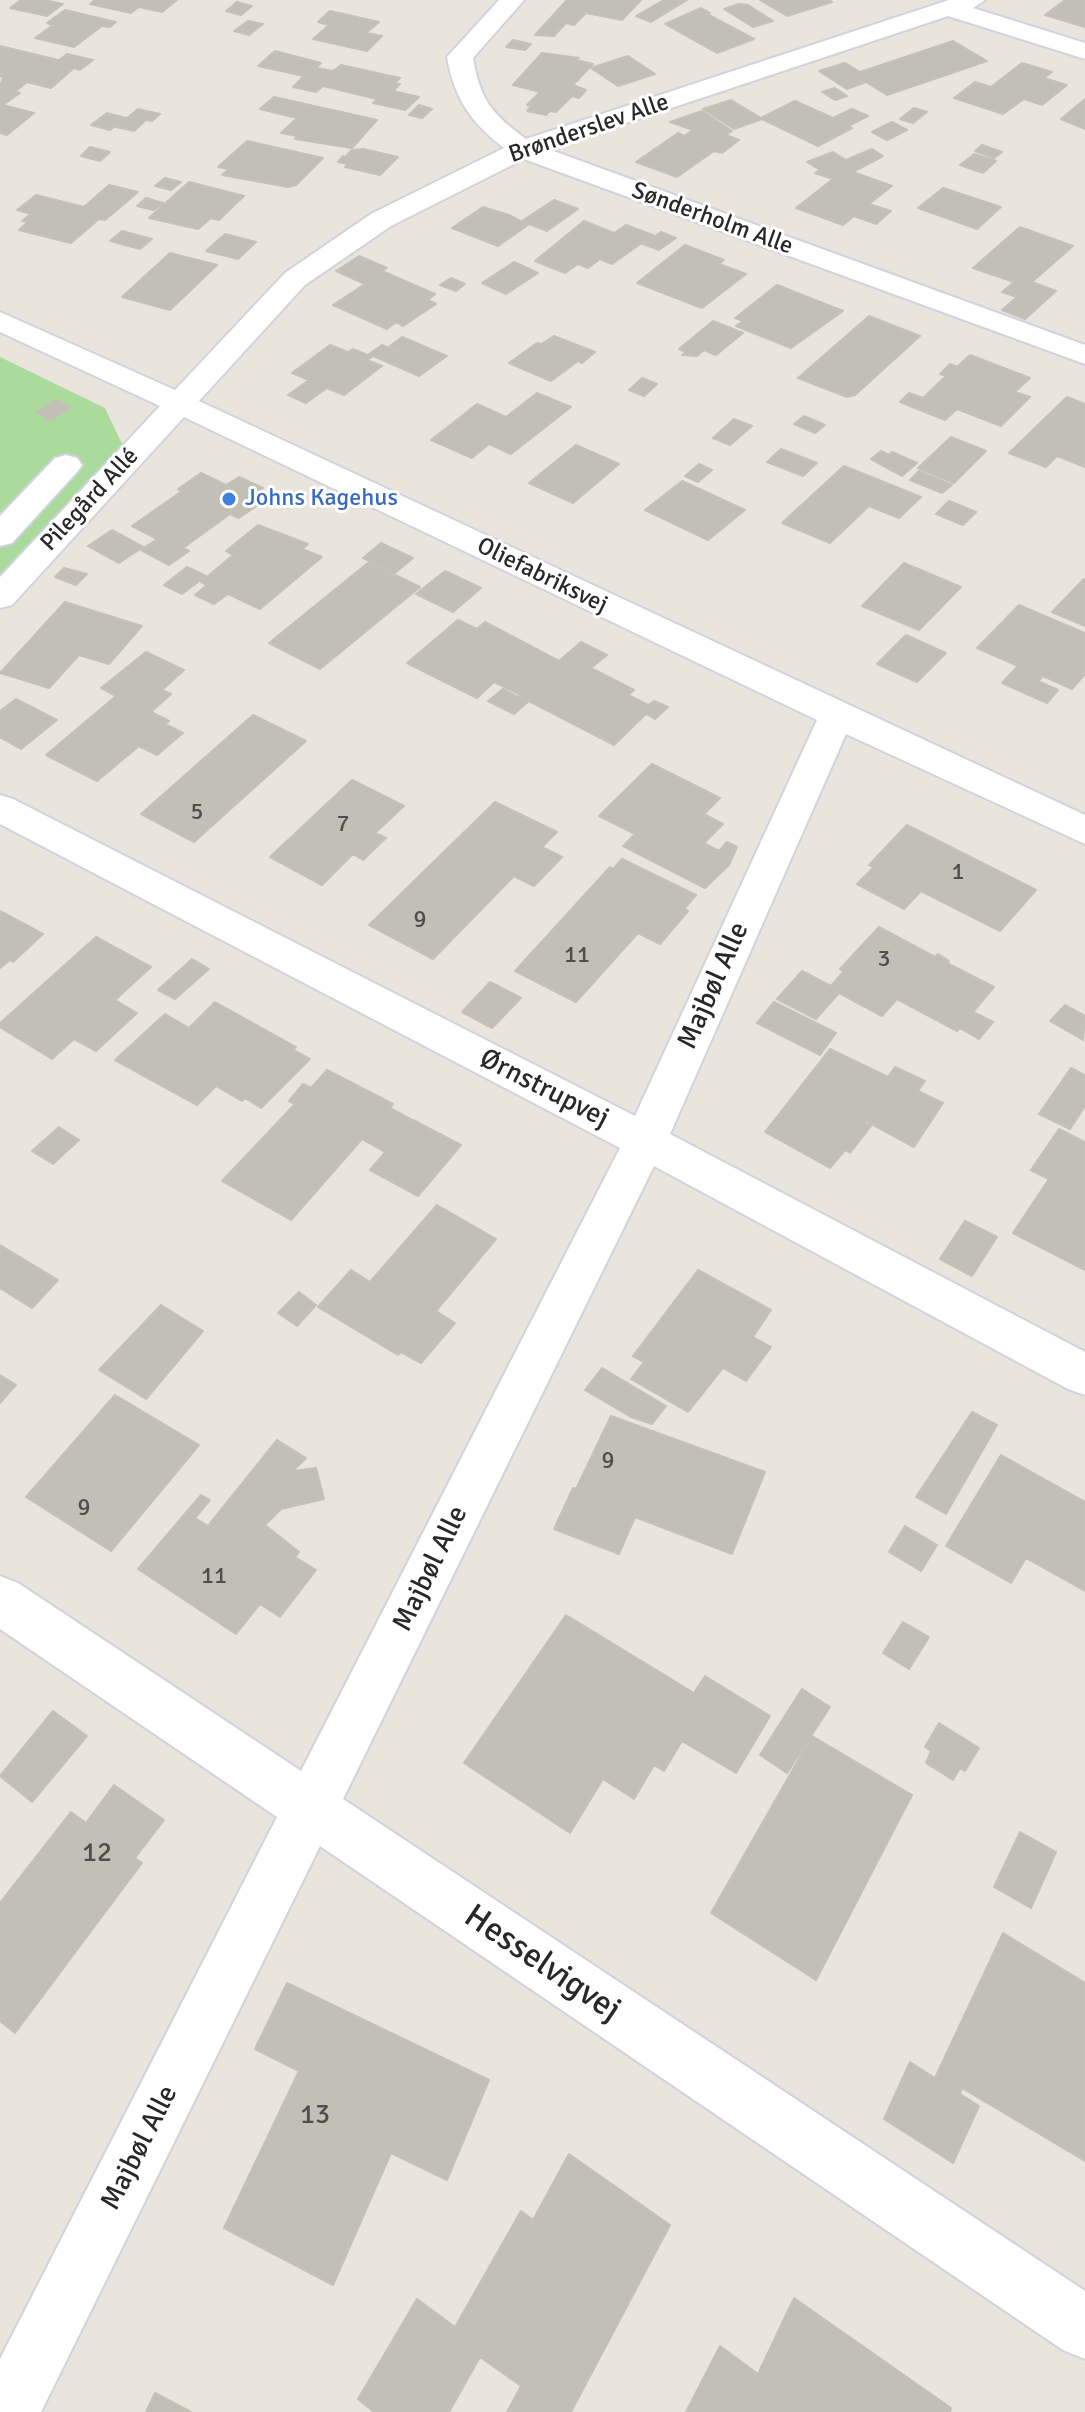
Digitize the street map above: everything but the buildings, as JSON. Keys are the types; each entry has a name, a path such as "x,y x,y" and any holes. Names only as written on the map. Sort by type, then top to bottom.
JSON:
{"street":[{"name":"Sønderholm Alle","path":"512,0 460,57 464,88 487,123 522,149 1085,355"},
{"name":"Brønderslev Alle","path":"179,403 295,279 381,220 522,149 961,4"},
{"path":"961,4 1085,51"},
{"name":"Oliefabriksvej","path":"0,321 179,403 836,717 1085,831"},
{"name":"Pilegård Allé","path":"0,597 179,403"},
{"path":"0,536 66,465"},
{"name":"Majbøl Alle","path":"7,2412 645,1141 836,717"},
{"name":"Ørnstrupvej","path":"0,808 645,1141 1085,1375"},
{"name":"Hesselvigvej","path":"0,1600 1085,2328"}],"green space":[{"path":"0,357 105,408 123,446 0,576"}],"place":[{"name":"Johns Kagehus","path":"229,499"}]}
